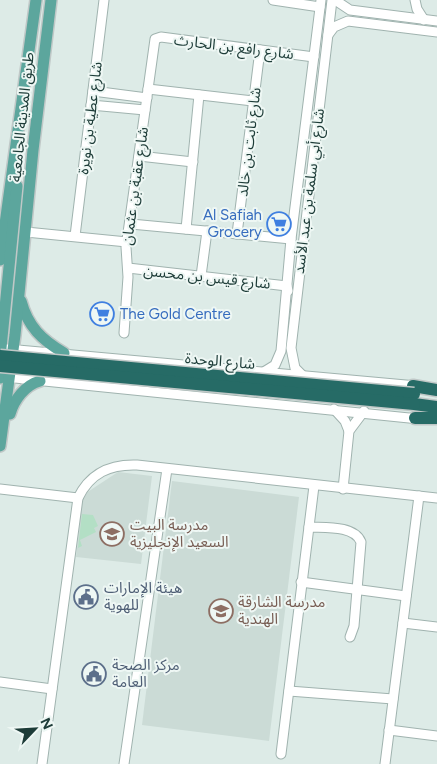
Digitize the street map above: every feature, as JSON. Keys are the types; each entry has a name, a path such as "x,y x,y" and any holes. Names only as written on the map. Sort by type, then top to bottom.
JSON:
{"highway":[{"name":"شارع الوحدة","path":"0,351 413,395 437,407"},
{"name":"شارع الوحدة","path":"0,366 437,397"},
{"path":"413,395 437,388"},
{"path":"415,418 437,420"}],"main road":[{"name":"طريق المدينة الجامعية","path":"0,260 36,0"},
{"name":"طريق المدينة الجامعية","path":"1,443 2,377 13,349 20,296 33,150 51,0"},
{"path":"2,377 0,351 17,192 13,169"},
{"path":"20,296 26,317 34,331 44,341 64,353"},
{"path":"1,443 15,401 30,386 40,381"}],"street":[{"name":"شارع عطية بن نويرة","path":"75,236 104,0"},
{"path":"273,0 321,3"},
{"path":"333,0 350,10 436,21"},
{"name":"شارع أبي سلمة بن عبد الأسد","path":"304,377 295,368 291,355 333,0"},
{"path":"415,0 417,9 424,20"},
{"name":"شارع أبي سلمة بن عبد الأسد","path":"262,373 274,365 281,352 291,239 321,3"},
{"path":"395,27 402,21 425,24 436,21"},
{"path":"328,35 334,27 348,22 437,32"},
{"name":"شارع رافع بن الحارث","path":"155,39 161,37 314,57"},
{"name":"شارع عقبة بن عثمان","path":"124,333 128,268 127,242 131,224 155,39"},
{"name":"شارع ثابت بن خالد","path":"237,234 260,50"},
{"path":"93,91 199,94 253,101"},
{"path":"186,229 199,94"},
{"path":"91,105 145,110"},
{"path":"139,156 193,162"},
{"path":"131,224 291,239"},
{"path":"201,276 206,231"},
{"path":"26,232 127,242"},
{"name":"شارع قيس بن محسن","path":"128,268 287,286"},
{"path":"287,286 289,299 296,304"},
{"path":"0,351 13,349 64,353 304,377 413,395"},
{"path":"2,377 364,411 415,418"},
{"path":"334,409 342,416 349,431 343,489"},
{"path":"349,431 364,411"},
{"path":"42,764 78,498 90,478 110,467 122,465 437,498"},
{"path":"124,764 167,469"},
{"path":"281,754 314,486"},
{"path":"0,489 78,498"},
{"path":"385,764 419,496"},
{"path":"309,527 348,531 359,538 361,546 358,590 354,626 350,637"},
{"path":"302,582 406,596"},
{"path":"403,622 437,627"},
{"path":"0,682 52,689"},
{"path":"289,690 393,699"},
{"path":"389,730 437,736"}],"shaded area":[{"name":"مدرسة البيت السعيد الإنجليزية","path":"118,472 152,476 141,564 76,557 83,495"},
{"name":"مدرسة الشارقة الهندية","path":"172,481 299,497 269,741 142,725"}],"green space":[{"path":"82,514 93,515 98,526 94,528 96,532 80,540 82,546 78,548"}],"place":[{"name":"Al Safiah Grocery","path":"279,224"},
{"name":"The Gold Centre","path":"102,314"},
{"name":"مدرسة البيت السعيد الإنجليزية","path":"112,534"},
{"name":"هيئة الإمارات للهوية","path":"86,597"},
{"name":"مدرسة الشارقة الهندية","path":"221,611"},
{"name":"مركز الصحة العامة","path":"94,674"}]}
